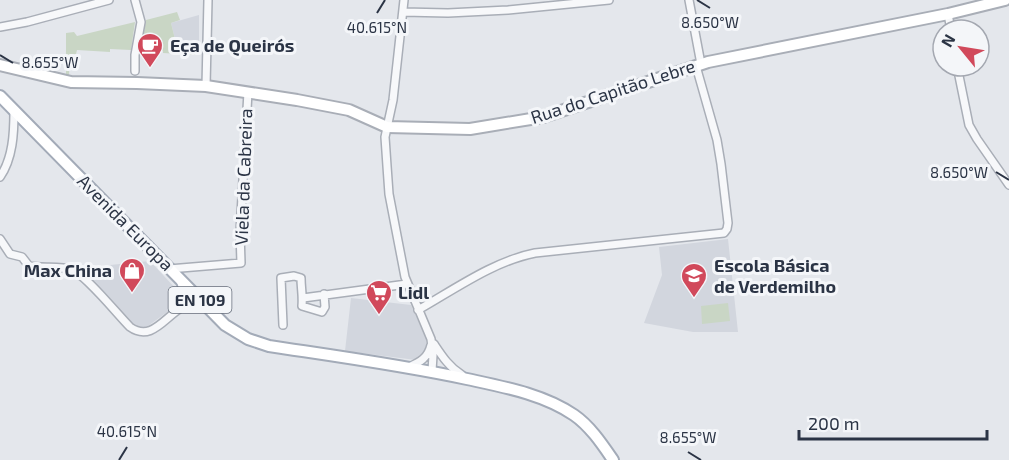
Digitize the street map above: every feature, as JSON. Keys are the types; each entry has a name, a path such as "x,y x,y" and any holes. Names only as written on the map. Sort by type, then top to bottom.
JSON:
{"main road":[{"name":"Rua do Capitão Lebre","path":"0,65 71,82 137,82 206,86 248,92 349,110 387,127 470,129 543,117 698,65 948,14 976,4 1005,0"},
{"name":"Avenida Europa","path":"0,96 225,325 248,339 269,346 409,367 469,379"},
{"name":"EN 109","path":"469,379 507,387 551,402 576,416 596,436 613,460"}],"street":[{"path":"0,27 110,0"},
{"path":"135,0 141,22 135,54 135,71"},
{"path":"206,86 208,0"},
{"path":"404,0 393,100 385,137 389,194 407,284 418,310 441,355 454,370 469,379"},
{"path":"403,12 448,13 508,10 609,0"},
{"path":"418,310 505,261 521,256 719,234 727,229 722,164 698,65 689,0"},
{"path":"948,14 949,18"},
{"path":"959,78 969,125 1009,183"},
{"name":"Viela da Cabreira","path":"169,268 241,263 248,92"},
{"path":"0,177 10,156 14,111"},
{"path":"0,239 10,254 22,257 29,266 65,268 84,277 135,331 142,333 156,328 183,307 205,305"},
{"path":"283,325 281,278 294,276 302,278 302,306 322,312 325,307 324,294"},
{"path":"178,278 184,291 183,307"},
{"path":"303,298 407,284"},
{"path":"409,367 420,363 427,356 431,339"},
{"path":"431,339 432,371"},
{"path":"432,371 441,355"}],"shaded area":[{"path":"199,15 200,49 177,47 171,23"},
{"name":"Escola Básica de Verdemilho","path":"728,239 738,332 693,332 644,323 662,275 659,247"},
{"path":"150,261 178,291 180,301 148,326 141,328 131,323 80,268"},
{"path":"351,298 411,305 426,338 427,352 416,360 345,351"}],"green space":[{"path":"177,12 180,20 171,23 177,47 196,52 195,55 141,50 146,20"},
{"path":"135,22 131,50 110,49 110,52 77,50 76,54 70,54 69,75 66,75 66,33 74,32 77,36"},
{"path":"728,303 730,321 702,324 701,306"}],"place":[{"name":"Eça de Queirós","path":"150,69"},
{"name":"Max China","path":"132,294"},
{"name":"Escola Básica de Verdemilho","path":"694,299"},
{"name":"Lidl","path":"379,316"}]}
